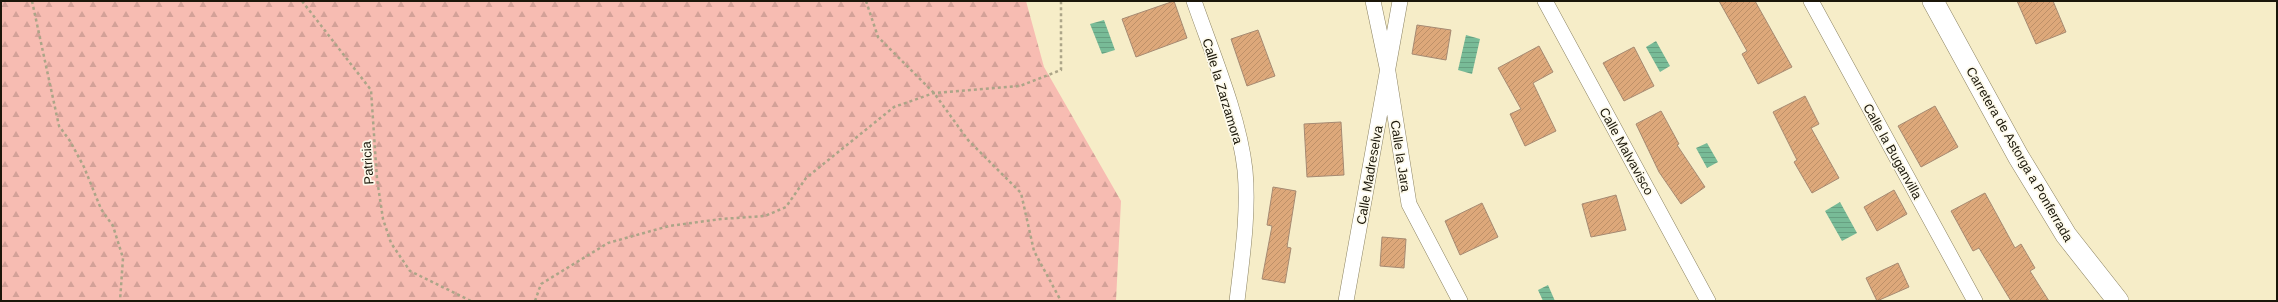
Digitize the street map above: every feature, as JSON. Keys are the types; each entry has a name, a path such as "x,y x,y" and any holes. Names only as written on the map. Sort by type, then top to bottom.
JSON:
{"main road":[{"name":"Carretera de Astorga a Ponferrada","path":"1932,1 2018,156 2066,236 2118,301"}],"street":[{"name":"Calle la Zarzamora","path":"1194,1 1235,120 1245,170 1244,236 1238,301"},
{"name":"Calle la Jara","path":"1373,1 1388,72 1409,204 1460,301"},
{"name":"Calle Madreselva","path":"1346,301 1400,1"},
{"name":"Calle Malvavisco","path":"1545,1 1708,301"},
{"name":"Calle la Buganvilla","path":"1811,1 1975,301"}],"path":[{"path":"32,1 59,126 70,141 84,167 101,209 113,226 123,258 120,301"},
{"name":"Patricia","path":"302,1 371,90 377,180 383,219 391,243 410,270 472,301"},
{"path":"866,1 878,36 934,93 968,140 1021,193 1034,252 1061,301"},
{"path":"535,301 541,284 608,243 669,226 721,219 765,216 786,207 806,178 894,107 934,93 1020,86 1061,70 1061,1"}],"green space":[{"path":"1,1 1026,1 1044,67 1121,201 1116,301 1,301"}],"shaded area":[{"path":"1104,20 1115,50 1102,54 1090,24"},
{"path":"1466,35 1480,39 1472,74 1458,70"},
{"path":"1656,41 1670,66 1660,72 1646,47"},
{"path":"1707,143 1718,162 1707,168 1696,148"},
{"path":"1840,202 1857,233 1842,241 1825,211"},
{"path":"1548,285 1555,301 1543,301 1538,290"}],"building":[{"path":"1174,1 1187,38 1136,57 1122,19"},
{"path":"1719,1 1755,1 1792,67 1758,84 1742,54 1747,51"},
{"path":"2017,1 2053,1 2066,32 2036,44"},
{"path":"1417,25 1451,30 1446,60 1412,54"},
{"path":"1258,30 1275,76 1247,86 1231,39"},
{"path":"1539,46 1553,72 1533,83 1556,131 1525,146 1510,114 1521,109 1498,68"},
{"path":"1634,47 1654,86 1624,101 1603,63"},
{"path":"1805,96 1819,124 1811,128 1839,178 1812,193 1794,162 1797,160 1773,112"},
{"path":"1935,106 1958,147 1921,167 1898,126"},
{"path":"1661,111 1679,144 1677,145 1705,187 1681,204 1659,172 1636,124"},
{"path":"1341,122 1344,175 1307,177 1304,124"},
{"path":"1273,187 1296,191 1287,247 1291,248 1285,283 1262,279 1272,226 1267,225"},
{"path":"1894,190 1907,214 1877,231 1864,207"},
{"path":"1985,193 2015,248 2021,244 2035,268 2030,271 2049,301 2011,301 1979,248 1973,251 1951,211"},
{"path":"1616,195 1626,230 1591,237 1582,204"},
{"path":"1482,203 1498,237 1460,255 1445,221"},
{"path":"1382,237 1406,239 1404,268 1380,266"},
{"path":"1898,263 1909,287 1877,301 1866,278"}]}
